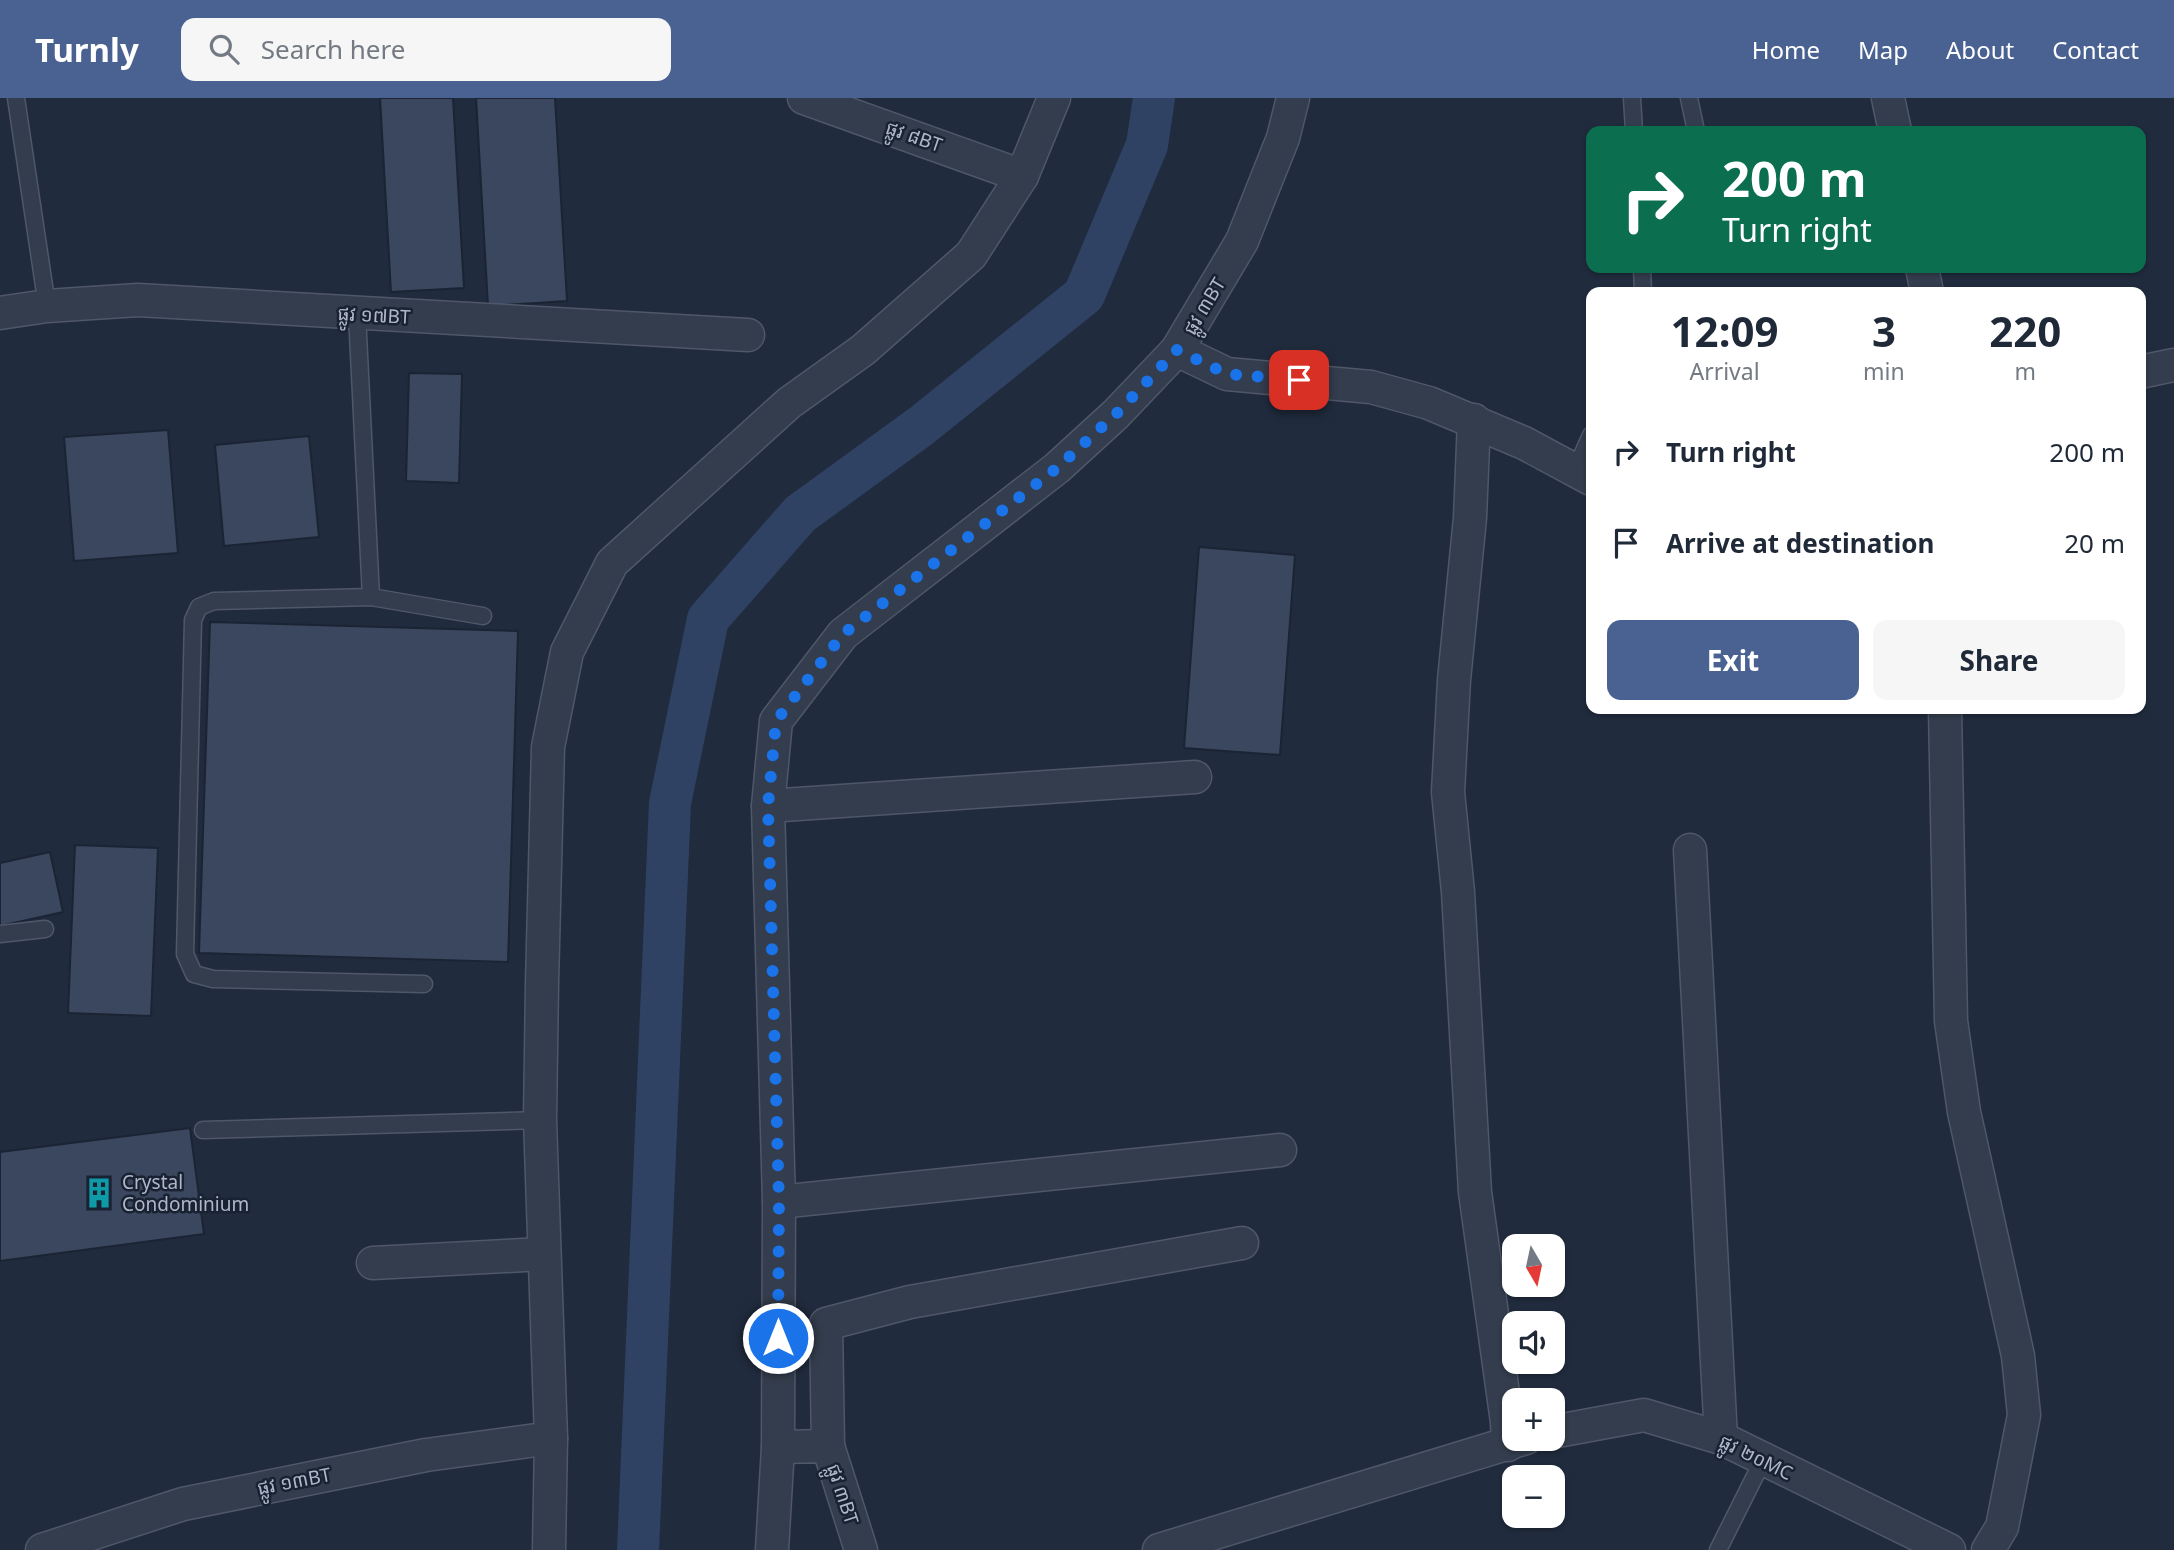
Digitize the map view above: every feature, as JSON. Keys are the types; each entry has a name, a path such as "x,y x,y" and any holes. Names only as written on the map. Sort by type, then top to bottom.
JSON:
{"street":[{"name":"ផ្លូវ ៨BT","path":"804,98 1022,176"},
{"path":"549,1550 551,1438 540,1120 548,747 567,652 612,563 789,403 863,350 971,255 1022,176 1054,98"},
{"name":"ផ្លូវ ៣BT","path":"861,1550 828,1446 778,1447 779,1202 768,806 776,721 843,634 1057,468 1116,414 1177,350 1242,241 1283,138 1293,98"},
{"path":"1888,98 1894,126"},
{"name":"ផ្លូវ ១៧BT","path":"0,313 47,306 138,300 748,335"},
{"path":"1177,350 1227,374 1371,387 1474,420 1583,475"},
{"path":"2146,371 2174,365"},
{"path":"1474,420 1470,518 1454,680 1448,792 1458,892 1475,1192 1502,1388"},
{"path":"1945,714 1951,1021 1964,1111 2018,1356 2024,1415 2002,1528 1988,1550"},
{"path":"768,806 1195,776"},
{"path":"1690,850 1721,1438"},
{"path":"779,1202 1280,1150"},
{"path":"828,1446 826,1324 910,1302 1242,1243"},
{"path":"373,1263 543,1254"},
{"name":"ផ្លូវ ២០MC","path":"1565,1430 1644,1415 1721,1438 1949,1550"},
{"name":"ផ្លូវ ១៣BT","path":"42,1550 183,1504 426,1455 551,1438"},
{"path":"772,1550 778,1447"},
{"path":"1159,1550 1502,1447"}],"lane":[{"path":"16,98 47,306"},
{"path":"1632,98 1634,126"},
{"path":"1689,98 1695,126"},
{"path":"357,314 371,597"},
{"path":"424,984 213,979 194,974 185,954 194,620 199,607 214,601 371,597 483,616"},
{"path":"0,934 45,929"},
{"path":"203,1130 540,1120"},
{"path":"1718,1550 1763,1460"}],"building":[{"path":"380,98 453,98 464,288 391,292"},
{"path":"476,98 555,98 567,301 488,306"},
{"path":"409,373 462,374 459,483 406,481"},
{"path":"168,430 178,553 74,561 64,437"},
{"path":"309,436 319,537 224,546 215,445"},
{"path":"1199,547 1295,555 1280,755 1184,748"},
{"path":"210,622 518,631 508,962 199,953"},
{"path":"75,845 158,848 151,1016 68,1013"},
{"path":"50,852 63,912 0,926 0,863"},
{"name":"Crystal Condominium","path":"190,1128 204,1234 0,1261 0,1152"}],"waterway":[{"path":"638,1550 670,803 708,619 800,514 921,426 1084,295 1147,145 1154,98"}],"place":[{"name":"Crystal Condominium","path":"99,1193"}],"route":[{"path":"778,1338 779,1202 768,806 776,721 843,634 1057,468 1116,414 1177,350 1227,374 1299,380"}]}
